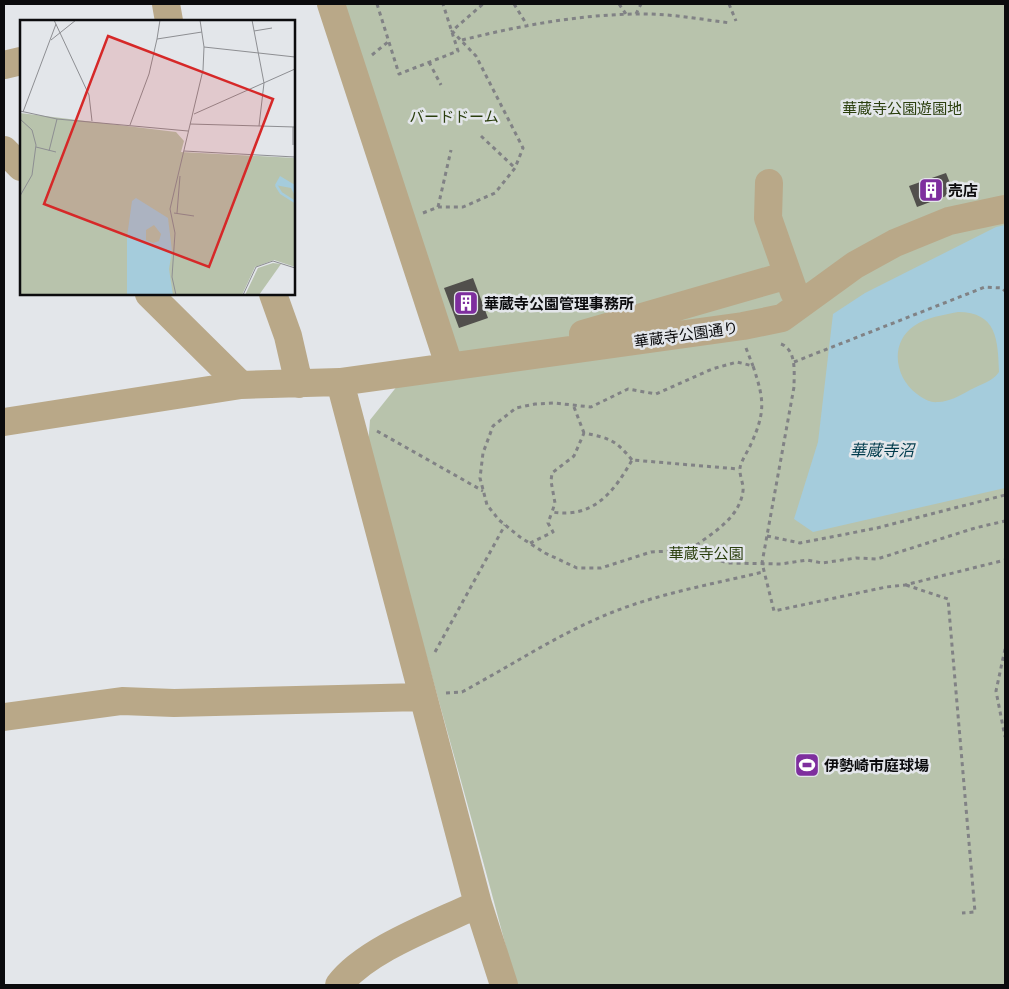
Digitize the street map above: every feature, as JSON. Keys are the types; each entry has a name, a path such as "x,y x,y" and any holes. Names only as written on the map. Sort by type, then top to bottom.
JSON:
{"street":[{"path":"166,4 169,20"},
{"path":"331,4 449,365"},
{"path":"4,65 20,61"},
{"path":"4,150 20,166"},
{"path":"769,183 768,218 799,305"},
{"name":"華蔵寺公園通り","path":"4,422 241,385 340,382 449,365 743,326 782,318 855,264 895,243 950,221 1005,208"},
{"path":"491,360 788,275"},
{"path":"150,295 241,385"},
{"path":"274,295 288,336 299,384"},
{"path":"340,382 478,904 504,985"},
{"path":"4,717 122,701 174,703 423,697"},
{"path":"339,985 347,975 386,948 478,904"}],"path":[{"path":"377,4 399,74 458,51 444,4"},
{"path":"452,31 483,4"},
{"path":"514,4 527,25"},
{"path":"619,4 626,14"},
{"path":"636,14 641,4"},
{"path":"729,4 736,21"},
{"path":"461,40 527,25 576,17 636,14 680,16 730,23"},
{"path":"420,214 438,207 463,207 495,192 515,168 523,148 476,56 452,31"},
{"path":"369,58 389,41"},
{"path":"429,62 441,85"},
{"path":"481,136 515,168"},
{"path":"438,207 452,150"},
{"path":"794,362 985,287 1002,288 1005,291"},
{"path":"778,344 784,345 794,362 794,387 762,563 774,611 886,587 906,585 1005,560"},
{"path":"690,550 714,534 728,520 743,491 739,469 755,434 762,411 762,394 746,348"},
{"path":"753,366 737,362 702,372 656,394 628,389 591,407 574,407 554,403 516,408 493,426 483,453 480,478 487,505 505,525 529,543 577,568 601,568 650,552 690,550 728,563 780,564 806,560 822,563 856,558 877,560 975,528 1005,521"},
{"path":"529,543 553,532 548,523 555,503 550,481 552,474 574,456 584,433 574,407"},
{"path":"370,427 484,491"},
{"path":"584,433 604,436 619,444 632,460 739,469"},
{"path":"552,512 564,514 581,512 594,505 620,481 632,460"},
{"path":"767,536 800,543 877,528 1005,495"},
{"path":"432,659 505,525"},
{"path":"462,692 565,634 613,612 658,597 763,572"},
{"path":"906,585 948,598 975,912 962,913"},
{"path":"1005,649 996,691 1005,737"}],"green space":[{"name":"華蔵寺公園","path":"343,4 1005,4 1005,985 516,985 368,445 370,420 398,385 464,375"}],"water":[{"name":"華蔵寺沼","path":"1005,225 1005,488 813,532 794,519 818,442 833,314 865,293 996,227","holes":["958,312 971,313 981,317 993,330 998,349 999,372 990,381 951,400 935,402 925,399 910,387 900,370 898,351 901,342 906,333 924,320"]}],"building":[{"name":"売店","path":"946,173 954,193 917,207 909,186"},
{"name":"華蔵寺公園管理事務所","path":"473,278 488,318 459,328 444,288"}],"place":[{"name":"売店","path":"931,190"},
{"name":"華蔵寺公園管理事務所","path":"466,303"},
{"name":"伊勢崎市庭球場","path":"807,765"}],"park label":[{"name":"華蔵寺公園遊園地","path":"902,108"},
{"name":"バードドーム","path":"454,116"}]}
